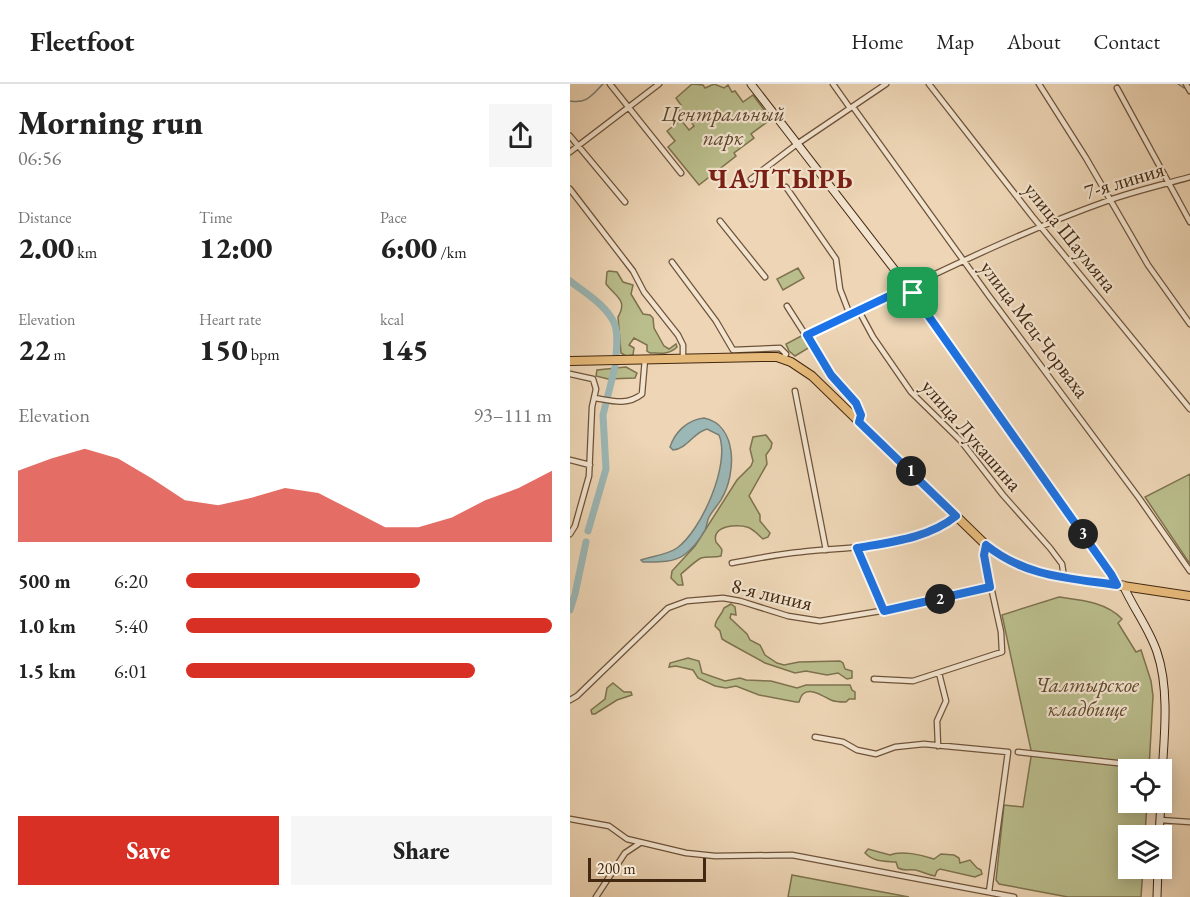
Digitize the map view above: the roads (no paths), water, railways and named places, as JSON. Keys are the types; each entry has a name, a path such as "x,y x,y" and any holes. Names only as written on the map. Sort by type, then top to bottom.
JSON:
{"main road":[{"path":"570,361 762,357 783,359 798,365 812,376 986,545 1005,559 1020,566 1064,577 1190,596"}],"street":[{"path":"610,84 681,173"},
{"path":"570,152 659,84"},
{"path":"751,84 908,287 1120,585 1154,643 1161,664 1164,699 1162,759"},
{"name":"улица Мец-Чорваха","path":"834,84 1139,498 1190,571"},
{"path":"751,179 797,144 886,84"},
{"name":"улица Шаумяна","path":"929,84 1040,227 1190,409"},
{"path":"1039,84 1086,158 1148,265 1190,324"},
{"path":"1186,84 1190,91"},
{"path":"1117,88 1190,222"},
{"path":"570,136 625,202"},
{"name":"7-я линия","path":"807,335 963,260 1040,227 1109,200 1190,177"},
{"path":"786,187 836,259 840,289 850,315"},
{"path":"570,189 627,263 644,292 678,335 683,345 683,358"},
{"path":"720,221 765,277"},
{"path":"672,262 716,321 733,350 780,348 786,354 783,359"},
{"path":"787,306 831,375 856,403 861,415 859,422"},
{"name":"улица Лукашина","path":"859,311 873,337 911,392 961,441 1003,495 1050,548 1062,564 1064,577"},
{"path":"595,398 616,402 630,401 642,394 645,359"},
{"path":"570,374 593,379 596,388 592,407 590,465 577,520 570,534"},
{"path":"795,391 826,550"},
{"path":"570,460 590,465"},
{"path":"732,563 780,554 857,548 924,534 940,528 956,516"},
{"path":"874,679 913,681 1002,652 1001,632 984,555 986,545"},
{"path":"857,548 884,611"},
{"name":"8-я линия","path":"570,700 577,696 668,608 687,601 731,599 788,616 813,621 830,621 990,587"},
{"path":"938,746 938,717 946,701 939,673"},
{"path":"815,736 843,742 857,750 876,754 899,746 924,744 1008,752 989,892"},
{"path":"1018,752 1118,763"},
{"path":"1160,813 1160,825"},
{"path":"570,819 609,826 621,836 640,843 686,853 715,856 792,855 1014,897"},
{"path":"1160,820 1190,822"},
{"path":"596,897 625,854 640,843"},
{"path":"1157,897 1158,879"}],"water":[{"path":"704,418 715,422 723,430 728,440 731,464 727,488 709,517 703,533 687,553 670,561 643,562 641,560 677,548 695,527 712,496 721,462 722,447 719,435 707,429 698,433 678,449 673,450 670,447 682,428 692,421"}],"waterway":[{"path":"570,101 585,100 603,84"},
{"path":"1178,84 1184,88"},
{"path":"570,281 596,300 612,318 617,332 616,355"},
{"path":"588,531 606,469 603,415 615,367"},
{"path":"570,610 586,542"}],"district":[{"name":"ЧАЛТЫРЬ","path":"781,178"}],"park label":[{"name":"Центральный парк","path":"723,125"},
{"name":"Чалтырское кладбище","path":"1087,696"}]}
